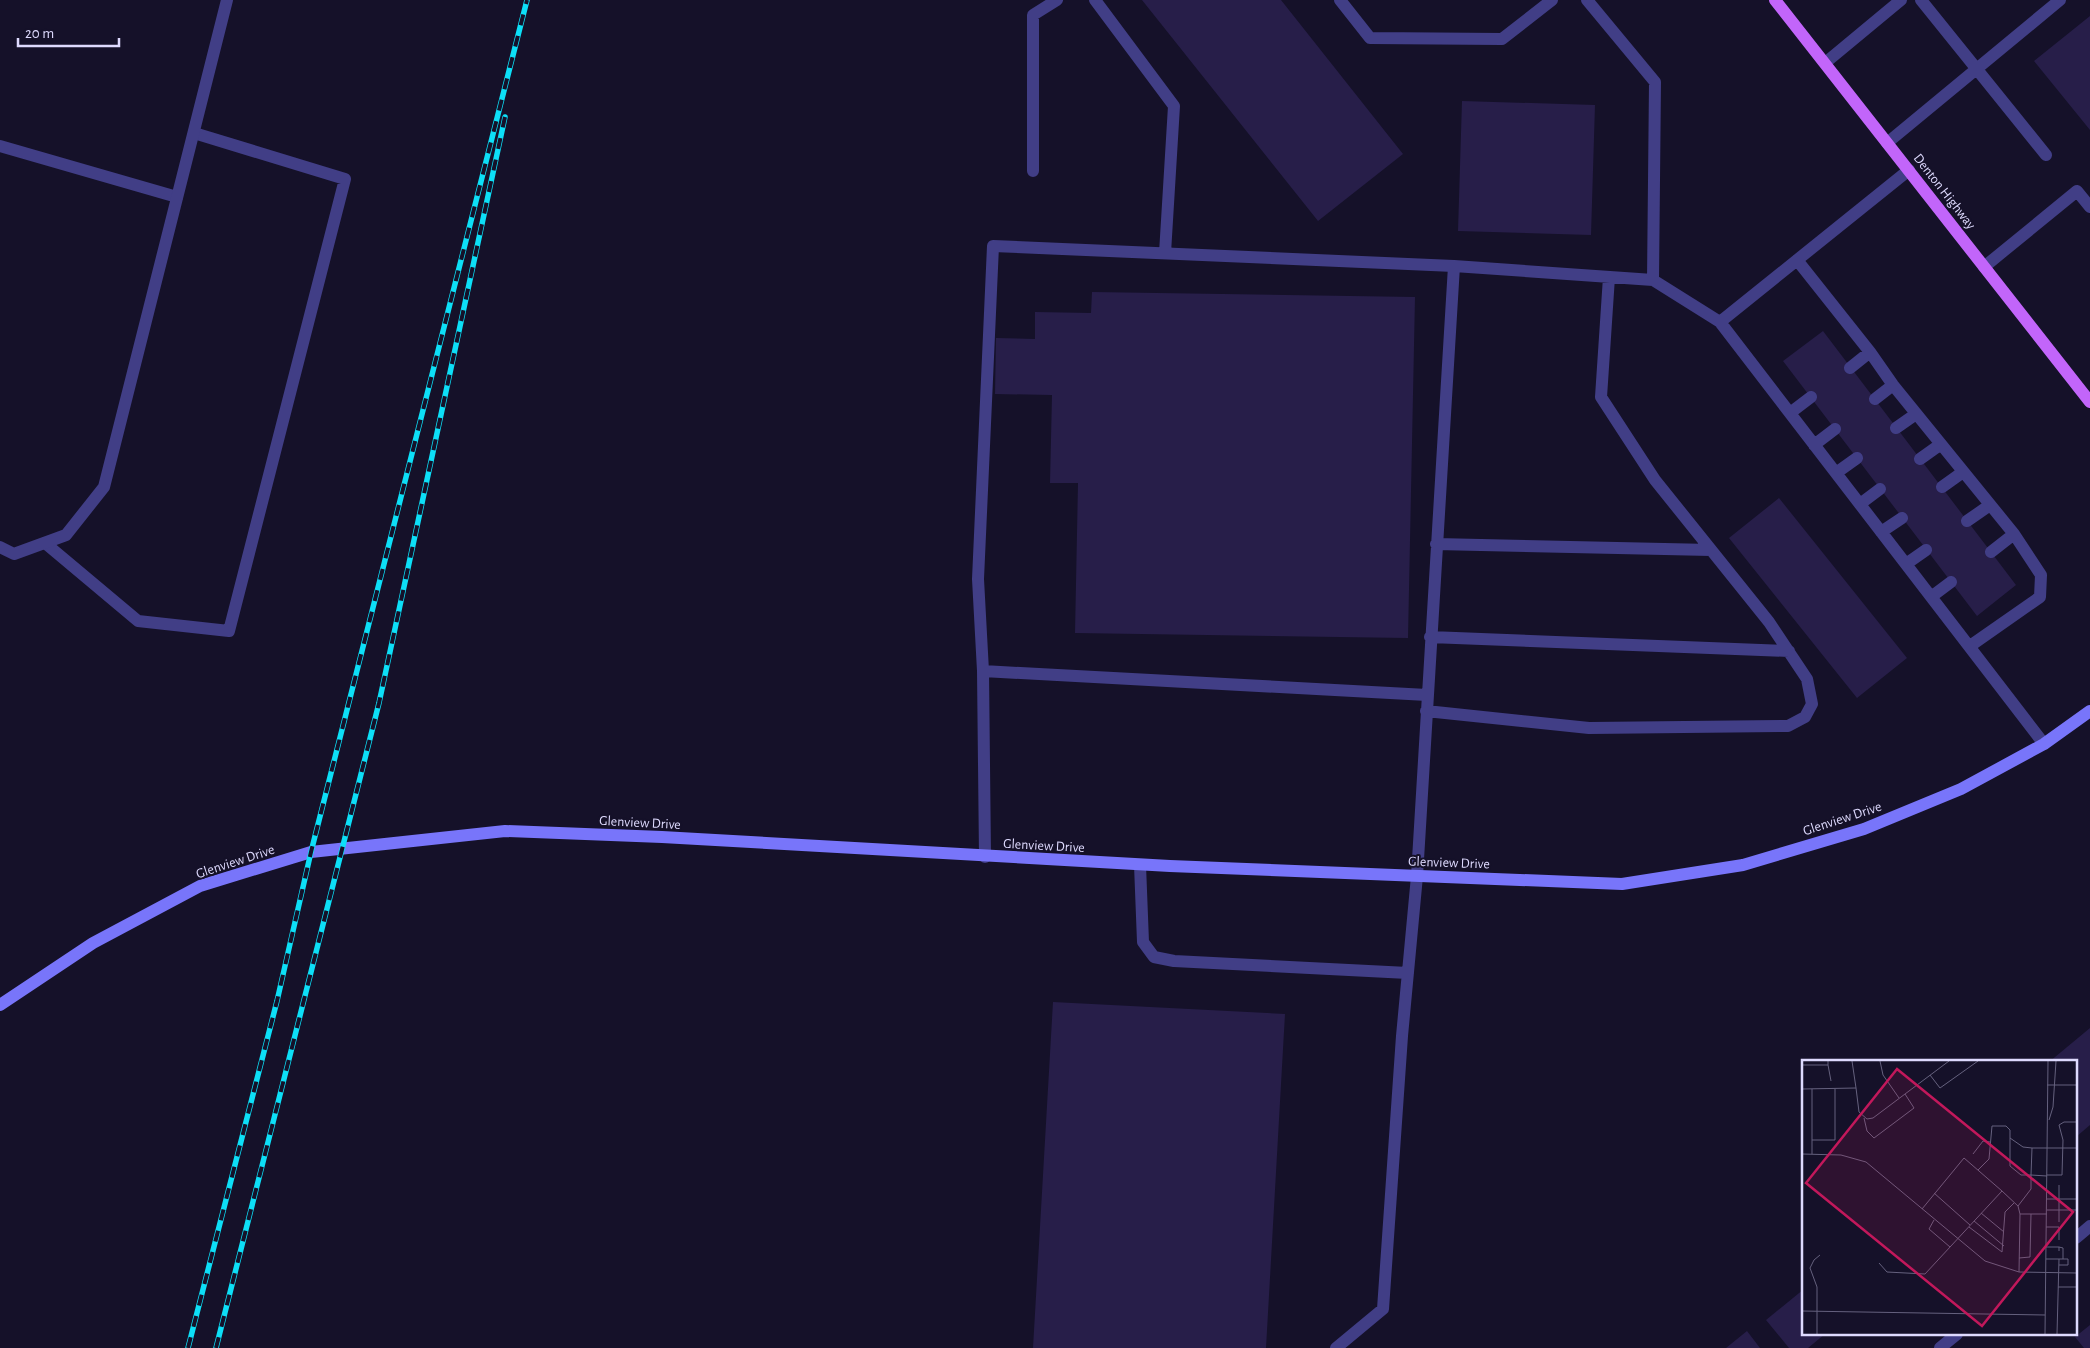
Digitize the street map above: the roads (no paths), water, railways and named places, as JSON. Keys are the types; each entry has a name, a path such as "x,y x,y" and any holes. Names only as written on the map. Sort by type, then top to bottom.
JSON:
{"main road":[{"name":"Denton Highway","path":"1775,0 2090,402"},
{"name":"Glenview Drive","path":"0,1005 93,943 200,886 311,852 505,831 662,837 1140,865 1622,884 1743,865 1864,829 1961,789 2044,744 2090,711"}],"street":[{"path":"0,547 14,554 66,535 104,487 227,0"},
{"path":"1033,171 1032,15 1057,0"},
{"path":"1095,0 1174,106 1165,253"},
{"path":"1340,0 1370,38 1502,39 1552,0"},
{"path":"1587,0 1655,82 1653,280"},
{"path":"1825,63 1901,0"},
{"path":"1921,0 2046,155"},
{"path":"1887,142 2060,0"},
{"path":"45,543 138,622 229,631 345,179 194,133"},
{"path":"0,146 177,197"},
{"path":"1720,322 1909,170"},
{"path":"1984,266 2078,191 2090,207"},
{"path":"986,857 983,671 978,579 992,246 1454,266 1653,280 1720,322 2044,744"},
{"path":"1797,260 1870,352 1893,385 2014,534 2041,575 2040,597 1970,646"},
{"path":"1336,1348 1383,1309 1417,876 1454,266"},
{"path":"1426,711 1589,728 1788,726 1805,716 1812,704 1807,678 1789,651 1769,622 1655,480 1601,397 1609,277"},
{"path":"1850,368 1870,352"},
{"path":"1874,399 1893,385"},
{"path":"1790,413 1811,397"},
{"path":"1896,428 1916,414"},
{"path":"1814,445 1835,430"},
{"path":"1920,459 1941,444"},
{"path":"1836,473 1857,458"},
{"path":"1942,487 1963,472"},
{"path":"1860,504 1880,489"},
{"path":"1967,521 1990,505"},
{"path":"1881,532 1902,518"},
{"path":"1991,552 2014,534"},
{"path":"1436,544 1711,550"},
{"path":"1906,564 1926,550"},
{"path":"1931,597 1951,582"},
{"path":"1430,637 1789,651"},
{"path":"983,671 1427,695"},
{"path":"1140,865 1143,942 1154,957 1174,961 1408,972"},
{"path":"2078,1236 2090,1226"},
{"path":"1940,1348 1955,1336"}],"railway":[{"path":"188,1348 277,1001 311,852 527,0"},
{"path":"216,1348 379,703 505,117"}]}
